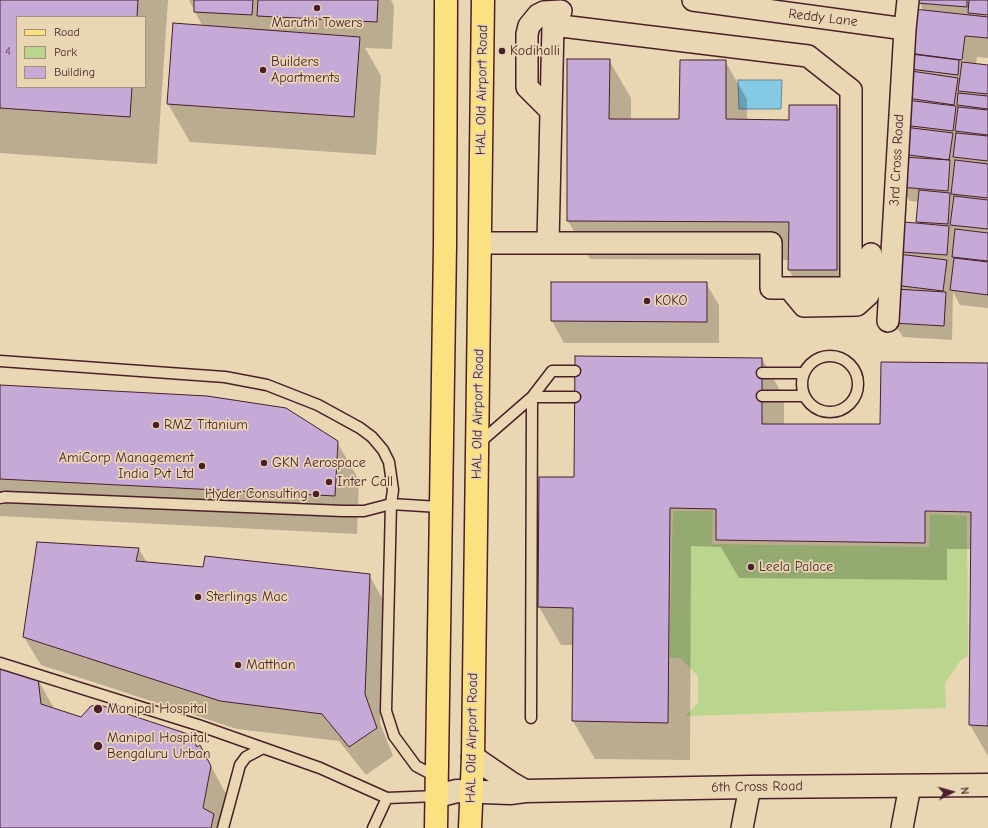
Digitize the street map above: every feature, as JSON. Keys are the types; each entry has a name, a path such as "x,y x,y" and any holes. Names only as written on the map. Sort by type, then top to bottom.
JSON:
{"main road":[{"path":"436,828 439,507 445,246 446,0"},
{"name":"HAL Old Airport Road","path":"470,828 473,757 478,444 483,0"}],"street":[{"name":"Reddy Lane","path":"693,0 767,6 905,29"},
{"name":"3rd Cross Road","path":"888,320 908,0"},
{"path":"551,111 527,87 527,34 529,26 538,15 544,12 561,11"},
{"path":"481,243 771,244 771,288 851,288 851,90 808,56 553,25 548,243"},
{"path":"789,288 804,306 857,304 868,295 871,288 872,254"},
{"path":"473,757 511,783 526,791"},
{"path":"902,828 910,786"},
{"name":"6th Cross Road","path":"437,787 457,791 510,793 526,791 750,787 988,786"},
{"path":"742,828 750,787"}],"lane":[{"path":"820,357 837,357 852,366 857,376 858,388 853,399 845,407 834,412 822,411 812,406 804,396 802,385 803,373 810,364 820,357"},
{"path":"0,361 225,377 267,385 318,405 360,428 372,438 382,450 389,462 393,490 391,504 386,711 394,736 416,766 437,787"},
{"path":"478,444 532,398 552,371 575,371"},
{"path":"762,373 803,373"},
{"path":"762,396 804,396"},
{"path":"532,398 575,397"},
{"path":"531,718 532,398"},
{"path":"0,498 343,511 364,511 391,504 439,507"},
{"path":"0,663 198,725 320,768 387,798 437,787"},
{"path":"222,828 240,764 246,757 263,748"},
{"path":"373,828 387,798"}],"green space":[{"path":"673,511 713,511 712,544 929,547 930,514 967,516 968,656 961,660 945,683 946,708 685,716 698,703 698,676 680,658 669,658"}],"water":[{"path":"738,80 782,80 781,109 739,109"}],"building":[{"path":"0,0 138,0 137,16 16,16 16,88 132,88 130,117 0,108"},
{"path":"194,0 253,0 252,15 194,12"},
{"name":"Maruthi Towers","path":"258,0 378,0 377,22 257,16"},
{"path":"918,0 967,0 967,7 917,3"},
{"path":"969,0 988,0 988,15 968,13"},
{"path":"914,9 988,17 988,38 965,36 962,60 908,53"},
{"name":"Builders Apartments","path":"173,23 360,37 354,117 167,104"},
{"path":"911,54 959,60 958,75 910,69"},
{"path":"567,59 610,59 609,119 679,119 680,60 726,60 726,119 789,120 789,105 837,105 837,270 788,270 789,222 567,221"},
{"path":"962,62 988,65 988,94 958,91"},
{"path":"911,71 958,78 954,105 907,98"},
{"path":"958,93 988,96 988,109 957,105"},
{"path":"906,100 956,106 953,131 903,125"},
{"path":"958,107 988,110 988,135 955,131"},
{"path":"904,127 953,133 949,160 901,154"},
{"path":"956,133 988,136 988,161 953,157"},
{"path":"903,157 950,160 948,191 900,187"},
{"path":"955,160 988,164 988,198 951,194"},
{"path":"919,190 950,193 948,224 916,222"},
{"path":"954,196 988,200 988,229 950,225"},
{"path":"904,222 949,226 947,255 902,252"},
{"path":"955,229 988,233 988,261 952,257"},
{"path":"898,254 947,260 943,291 894,285"},
{"path":"954,258 988,262 988,295 950,290"},
{"path":"551,282 707,282 707,322 551,321"},
{"path":"895,289 946,292 944,326 893,323"},
{"path":"575,356 762,358 762,424 880,424 881,362 988,363 988,726 969,725 971,512 925,511 925,543 716,540 716,509 670,508 668,723 572,721 573,608 538,607 539,477 574,477"},
{"name":"RMZ Titanium","path":"0,385 207,396 286,408 338,441 335,496 0,479"},
{"name":"Sterlings Mac","path":"37,542 139,548 136,561 203,567 205,556 370,574 365,694 377,728 349,747 322,714 220,701 23,637"},
{"name":"Manipal Hospital, Bengaluru Urban","path":"0,665 38,678 41,704 81,717 91,706 100,705 191,735 197,747 200,745 211,766 203,808 214,814 211,828 0,828"}],"place":[{"name":"Maruthi Towers","path":"317,8"},
{"name":"Kodihalli","path":"502,51"},
{"name":"Builders Apartments","path":"263,70"},
{"name":"KOKO","path":"647,301"},
{"name":"RMZ Titanium","path":"156,425"},
{"name":"GKN Aerospace","path":"264,463"},
{"name":"AmiCorp Management India Pvt Ltd","path":"202,466"},
{"name":"Inter Call","path":"329,482"},
{"name":"Hyder Consulting","path":"316,494"},
{"name":"Leela Palace","path":"751,567"},
{"name":"Sterlings Mac","path":"198,597"},
{"name":"Matthan","path":"238,665"},
{"name":"Manipal Hospital","path":"98,709"},
{"name":"Manipal Hospital, Bengaluru Urban","path":"98,746"}]}
